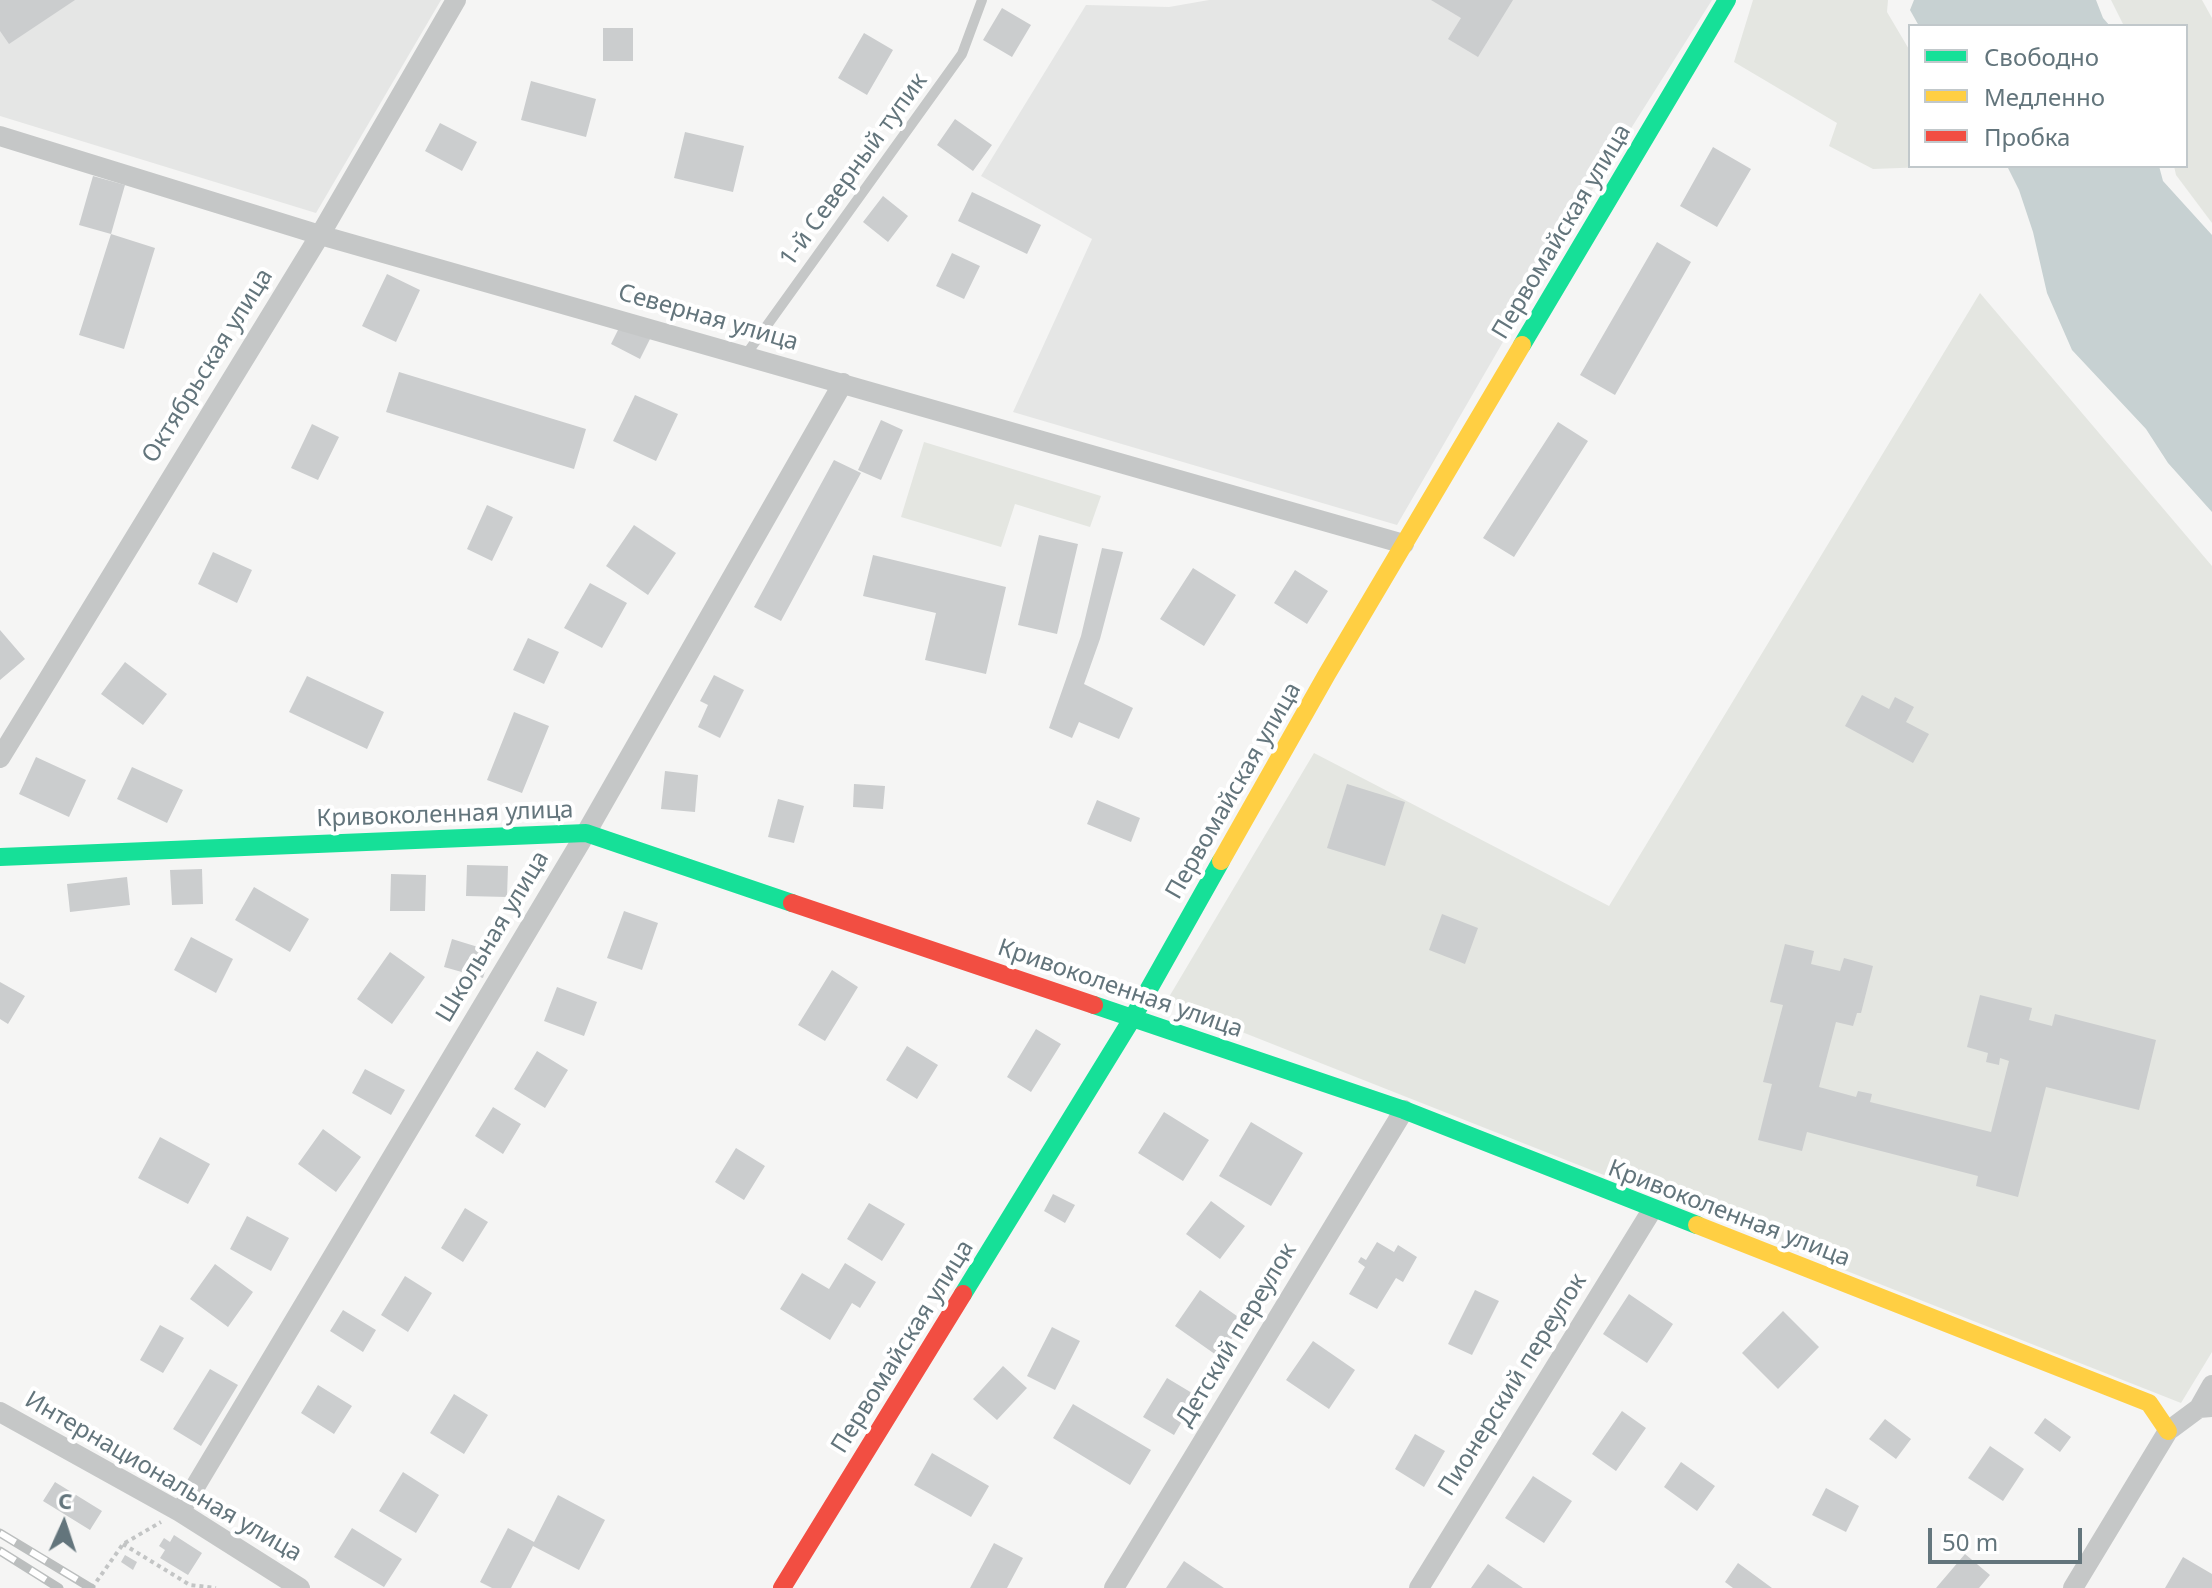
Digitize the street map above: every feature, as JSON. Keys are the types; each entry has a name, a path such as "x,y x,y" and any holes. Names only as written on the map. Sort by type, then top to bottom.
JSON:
{"street":[{"name":"Октябрьская улица","path":"0,758 320,235 456,0"},
{"name":"Первомайская улица","path":"782,1588 1132,1019 1327,674 1723,6"},
{"name":"Северная улица","path":"0,136 320,235 1404,544"},
{"name":"Школьная улица","path":"180,1512 586,833 843,383"},
{"name":"Кривоколенная улица","path":"0,857 586,833 1404,1110 2149,1403 2168,1431"},
{"name":"Детский переулок","path":"1114,1588 1404,1110"},
{"name":"Пионерский переулок","path":"1419,1588 1652,1210"},
{"path":"2073,1588 2168,1431 2205,1407 2212,1385"},
{"name":"Интернациональная улица","path":"0,1412 180,1512 300,1588"}],"lane":[{"name":"1-й Северный тупик","path":"745,356 962,54 982,0"}],"path":[{"path":"92,1588 123,1544 180,1512"},
{"path":"123,1544 190,1585 216,1588"}],"shaded area":[{"path":"0,0 441,0 316,213 0,116"},
{"path":"1209,0 1712,0 1577,214 1397,525 1013,412 1092,239 981,176 1086,5 1169,7"},
{"path":"1753,0 1888,0 1887,12 1908,48 1908,168 1873,169 1829,146 1837,123 1734,62"},
{"path":"1914,0 2096,0 2108,24 1918,24 1910,10"},
{"path":"2111,0 2202,0 2212,18 2212,223 2176,175 2174,168 2188,168 2188,24 2123,24"},
{"path":"2008,168 2160,168 2163,181 2212,235 2212,512 2168,463 2146,429 2072,350 2047,293 2033,232"},
{"path":"1980,293 2212,566 2212,1352 2181,1403 1166,1002 1314,753 1609,906"},
{"path":"924,442 1101,496 1090,527 1015,504 1001,547 901,517"}],"building":[{"path":"0,0 75,0 9,44 0,31"},
{"path":"1431,0 1513,0 1478,57 1448,39 1461,18"},
{"path":"1002,8 1031,25 1012,57 983,40"},
{"path":"603,28 633,28 633,61 603,61"},
{"path":"864,33 893,50 867,95 838,78"},
{"path":"531,81 596,99 586,137 521,120"},
{"path":"955,119 992,145 973,171 937,145"},
{"path":"440,123 477,142 462,171 425,151"},
{"path":"685,132 744,146 733,192 674,178"},
{"path":"1713,147 1751,169 1717,227 1680,206"},
{"path":"93,176 125,185 111,234 79,225"},
{"path":"972,192 1041,225 1027,254 958,221"},
{"path":"883,196 908,216 888,242 863,222"},
{"path":"111,234 155,248 124,349 79,335"},
{"path":"1657,242 1691,262 1615,395 1580,375"},
{"path":"952,253 980,266 964,299 936,286"},
{"path":"387,274 420,290 396,342 362,326"},
{"path":"621,324 650,339 640,359 611,344"},
{"path":"399,372 586,429 574,469 386,412"},
{"path":"635,395 678,414 656,461 613,441"},
{"path":"881,420 903,430 881,480 858,470"},
{"path":"1558,422 1588,441 1514,557 1483,538"},
{"path":"312,424 339,437 318,480 291,468"},
{"path":"834,460 861,473 781,621 754,607"},
{"path":"487,505 513,517 492,561 467,549"},
{"path":"634,525 676,553 648,595 606,566"},
{"path":"1039,535 1078,544 1057,634 1018,625"},
{"path":"1102,548 1123,552 1100,639 1084,684 1133,708 1119,739 1079,722 1072,738 1049,728 1081,636"},
{"path":"213,552 252,570 237,603 198,584"},
{"path":"873,555 1006,587 986,674 925,660 936,613 863,596"},
{"path":"1193,568 1236,595 1204,646 1160,619"},
{"path":"1295,570 1328,591 1307,624 1274,603"},
{"path":"590,583 627,603 602,648 564,628"},
{"path":"0,630 25,659 0,680"},
{"path":"528,638 559,652 544,684 513,670"},
{"path":"125,662 167,694 143,725 101,694"},
{"path":"714,675 744,690 720,738 698,727 708,705 700,701"},
{"path":"307,676 384,712 367,749 289,712"},
{"path":"1862,695 1889,709 1895,697 1914,707 1906,722 1929,734 1913,763 1845,726"},
{"path":"514,712 549,726 522,793 487,780"},
{"path":"36,757 86,780 69,817 19,794"},
{"path":"132,767 183,790 167,823 117,799"},
{"path":"665,771 698,775 695,812 661,809"},
{"path":"854,784 885,786 883,809 853,807"},
{"path":"1347,784 1405,802 1385,866 1327,848"},
{"path":"778,799 804,806 794,843 768,837"},
{"path":"1097,800 1140,818 1131,842 1087,824"},
{"path":"467,865 508,866 507,897 466,896"},
{"path":"202,869 203,904 172,905 170,870"},
{"path":"391,874 426,875 425,911 390,911"},
{"path":"127,877 130,905 70,912 67,884"},
{"path":"254,887 309,919 290,952 235,920"},
{"path":"624,911 658,923 642,970 607,958"},
{"path":"1442,914 1478,928 1465,964 1429,950"},
{"path":"191,937 233,959 216,993 174,970"},
{"path":"452,939 491,951 483,978 444,967"},
{"path":"1785,944 1814,951 1811,964 1840,971 1844,958 1873,966 1861,1013 1857,1013 1853,1026 1836,1022 1819,1087 1856,1097 1858,1091 1872,1094 1870,1102 1991,1132 2009,1061 2000,1058 1999,1065 1986,1062 1988,1053 1967,1047 1980,995 2032,1008 2029,1020 2052,1026 2055,1014 2156,1040 2139,1110 2046,1087 2018,1197 1976,1186 1978,1176 1807,1132 1802,1151 1758,1140 1772,1084 1763,1082 1783,1005 1770,1002"},
{"path":"390,952 425,977 392,1024 357,999"},
{"path":"832,970 858,987 825,1041 798,1025"},
{"path":"0,982 25,996 8,1024 0,1019"},
{"path":"557,987 597,1002 584,1036 544,1021"},
{"path":"1036,1029 1061,1044 1031,1092 1007,1077"},
{"path":"907,1046 938,1065 917,1099 886,1080"},
{"path":"537,1051 568,1070 545,1108 514,1089"},
{"path":"365,1069 405,1090 391,1115 352,1093"},
{"path":"493,1107 521,1124 503,1154 475,1136"},
{"path":"1164,1112 1209,1140 1183,1181 1138,1153"},
{"path":"1251,1122 1303,1153 1271,1206 1219,1176"},
{"path":"323,1129 361,1157 336,1192 298,1164"},
{"path":"160,1137 210,1164 188,1204 138,1178"},
{"path":"736,1148 765,1166 744,1200 715,1182"},
{"path":"1053,1194 1075,1205 1065,1223 1044,1211"},
{"path":"1211,1201 1245,1226 1220,1259 1186,1234"},
{"path":"869,1203 905,1224 882,1261 847,1239"},
{"path":"465,1208 488,1222 463,1262 441,1248"},
{"path":"247,1216 289,1238 271,1271 230,1249"},
{"path":"1377,1242 1394,1252 1398,1245 1417,1257 1403,1282 1396,1278 1377,1309 1349,1294 1365,1267 1358,1262 1361,1257 1366,1260"},
{"path":"845,1263 876,1282 860,1308 852,1303 830,1340 780,1309 802,1273 829,1289"},
{"path":"215,1264 253,1292 228,1327 190,1299"},
{"path":"405,1276 432,1293 408,1332 381,1315"},
{"path":"1200,1290 1244,1321 1219,1357 1175,1326"},
{"path":"1475,1290 1499,1301 1472,1355 1448,1344"},
{"path":"1629,1294 1673,1324 1647,1363 1603,1334"},
{"path":"343,1310 376,1330 363,1352 330,1331"},
{"path":"1783,1311 1819,1347 1778,1389 1742,1353"},
{"path":"160,1325 184,1338 163,1373 140,1360"},
{"path":"1052,1327 1080,1341 1055,1390 1027,1376"},
{"path":"1313,1341 1355,1370 1329,1409 1286,1380"},
{"path":"1003,1366 1027,1388 997,1420 973,1399"},
{"path":"210,1369 238,1385 201,1446 173,1429"},
{"path":"1167,1378 1197,1396 1174,1435 1143,1417"},
{"path":"318,1385 352,1406 334,1434 301,1413"},
{"path":"454,1394 488,1415 464,1454 430,1433"},
{"path":"1073,1404 1151,1450 1130,1485 1053,1438"},
{"path":"1622,1411 1646,1428 1616,1471 1592,1454"},
{"path":"2045,1418 2071,1437 2060,1452 2034,1433"},
{"path":"1885,1419 1911,1439 1896,1459 1869,1439"},
{"path":"1415,1434 1445,1451 1424,1487 1395,1469"},
{"path":"1990,1446 2024,1469 2003,1501 1968,1478"},
{"path":"932,1453 989,1486 971,1517 914,1485"},
{"path":"1681,1462 1715,1486 1697,1511 1664,1487"},
{"path":"403,1472 439,1495 416,1533 379,1511"},
{"path":"1533,1476 1572,1501 1544,1543 1505,1518"},
{"path":"55,1482 102,1511 90,1530 43,1501"},
{"path":"1826,1488 1859,1506 1846,1532 1812,1515"},
{"path":"558,1495 605,1520 579,1570 533,1546 511,1588 492,1588 480,1582 508,1528 534,1542"},
{"path":"352,1528 402,1559 384,1587 334,1557"},
{"path":"174,1535 202,1553 188,1575 160,1558 165,1550 159,1546 164,1538 170,1542"},
{"path":"994,1543 1023,1558 1007,1588 970,1588"},
{"path":"1965,1554 1990,1575 1979,1588 1936,1588"},
{"path":"125,1555 137,1562 133,1570 121,1562"},
{"path":"2183,1557 2212,1574 2212,1588 2165,1588"},
{"path":"1184,1561 1224,1588 1166,1588"},
{"path":"1738,1563 1772,1588 1733,1588 1725,1582"},
{"path":"1488,1564 1523,1588 1471,1588"}],"railway":[{"path":"0,1533 91,1588"},
{"path":"0,1551 59,1588"}],"traffic: fast":[{"path":"1522,345 1727,0"},
{"path":"0,857 586,833 792,903"},
{"path":"963,1294 1132,1019 1221,861"},
{"path":"1094,1005 1404,1110 1697,1225"}],"traffic: slow":[{"path":"1221,861 1327,674 1522,345"},
{"path":"1697,1225 2149,1403 2168,1431"}],"traffic: jam":[{"path":"792,903 1094,1005"},
{"path":"782,1588 963,1294"}]}
